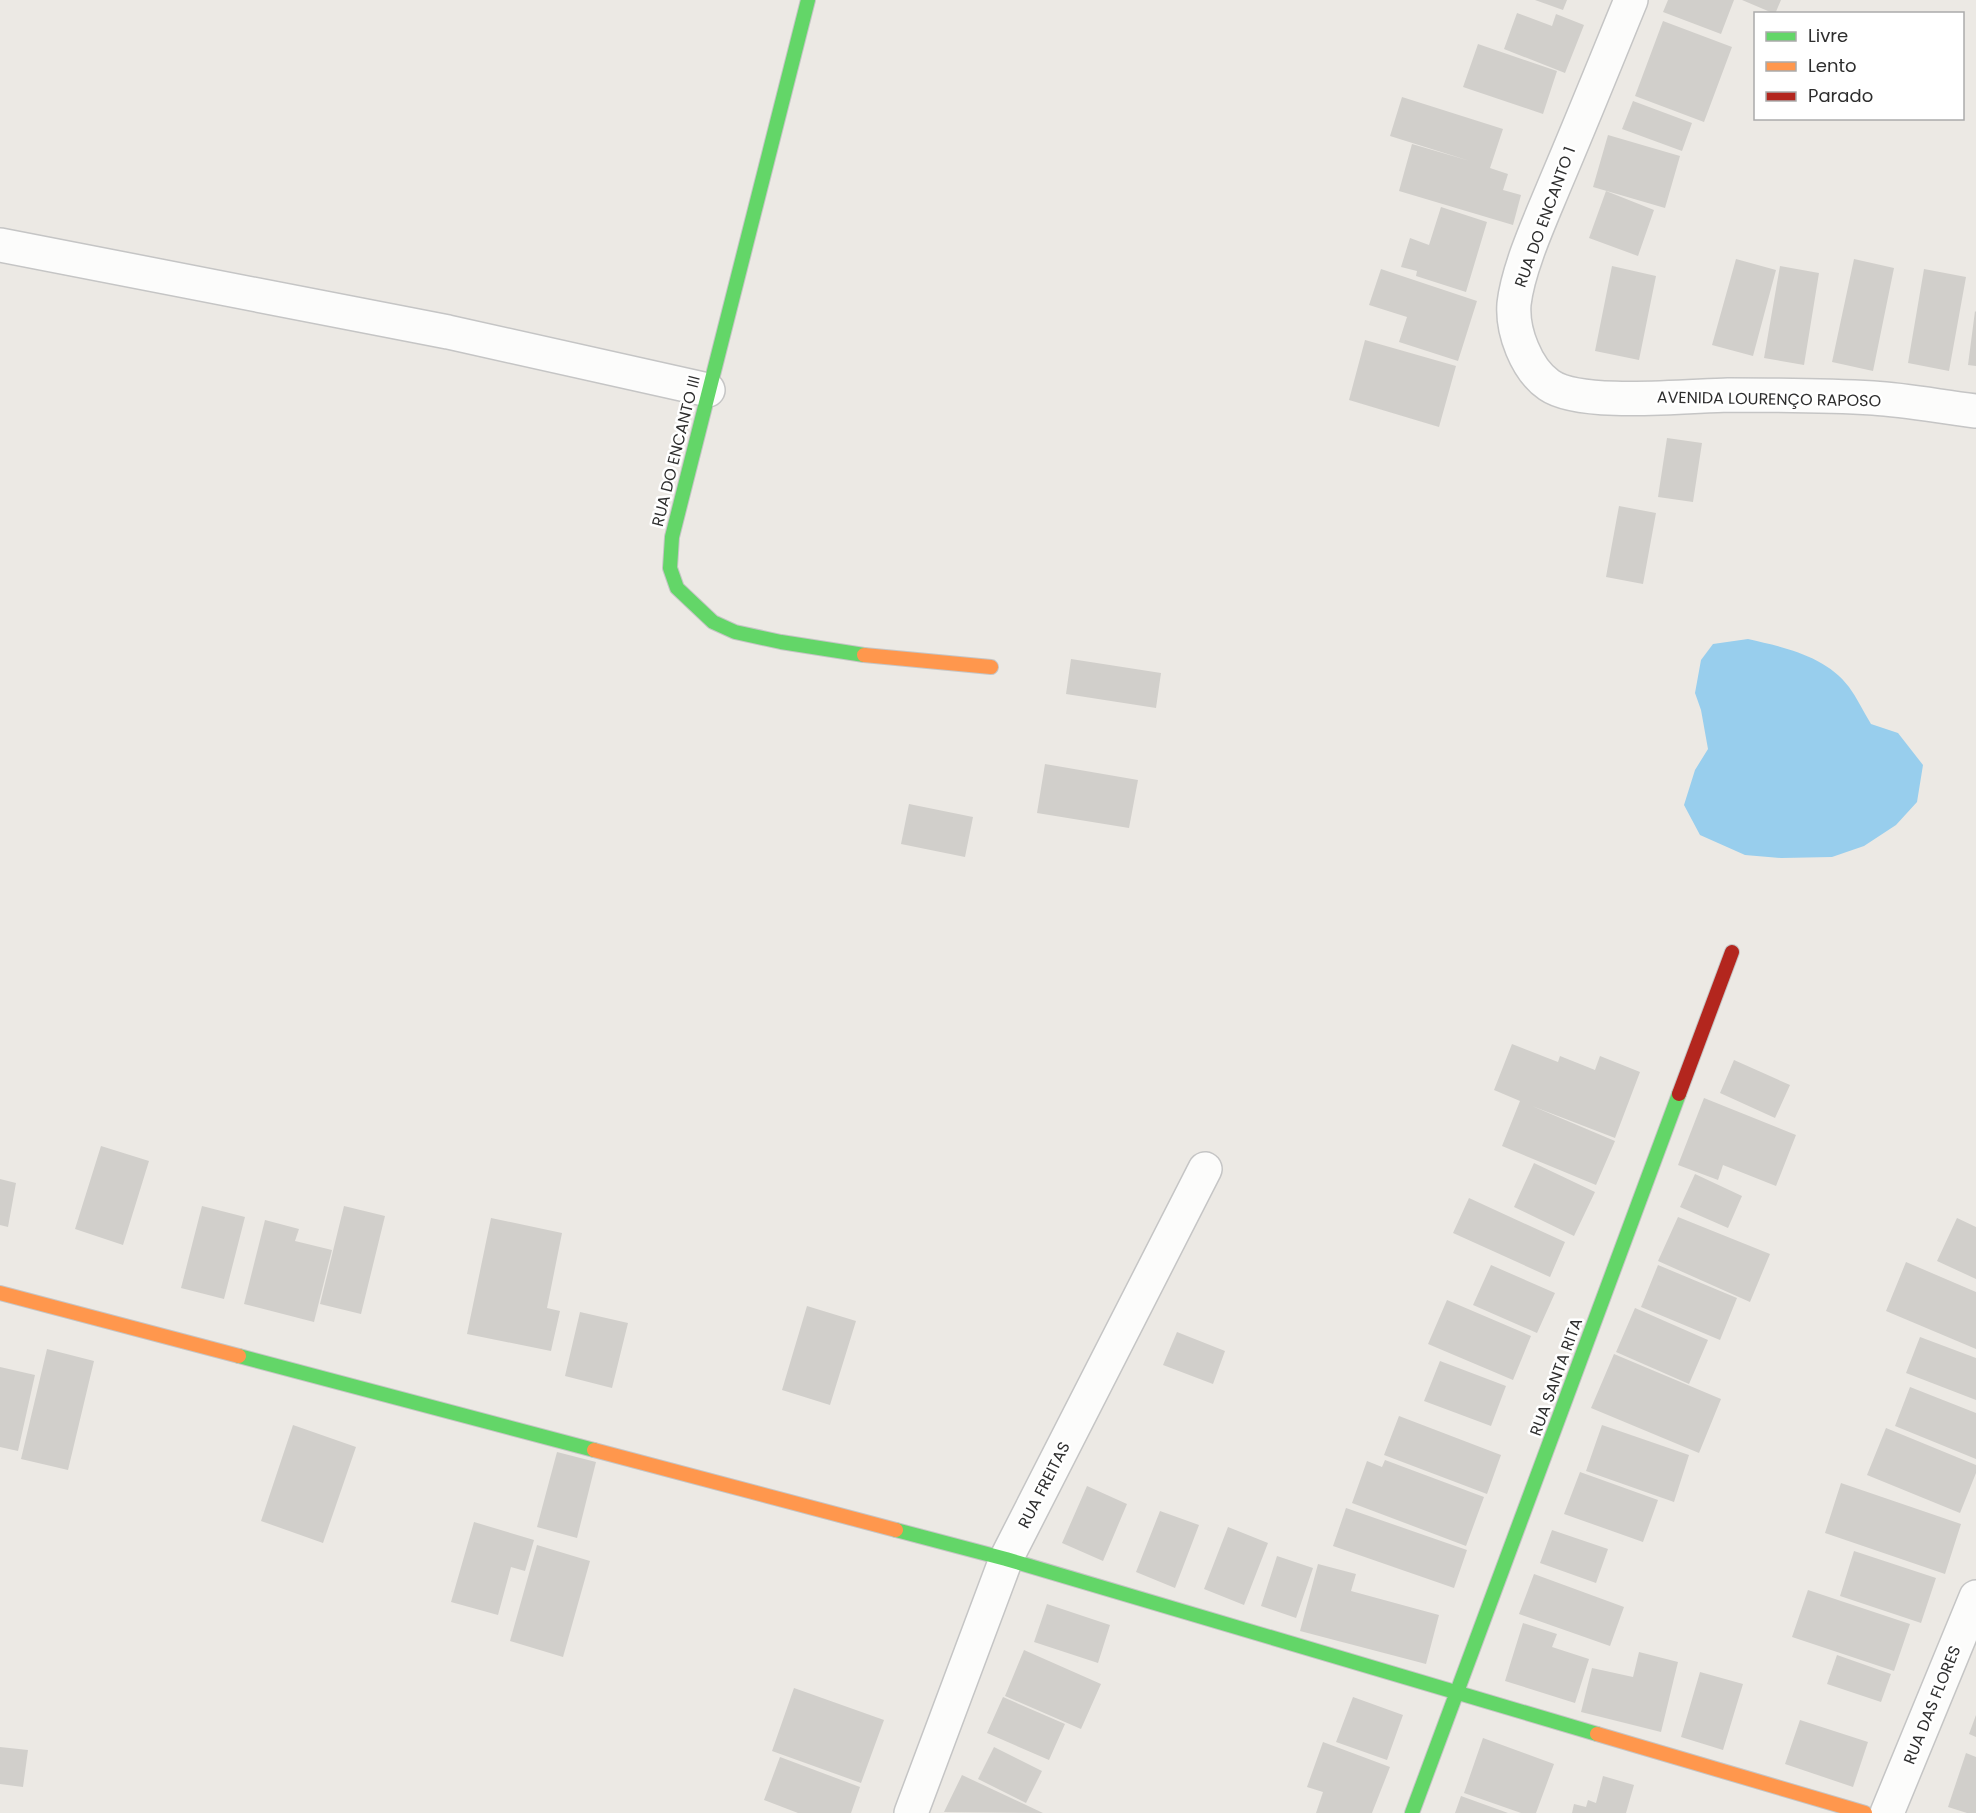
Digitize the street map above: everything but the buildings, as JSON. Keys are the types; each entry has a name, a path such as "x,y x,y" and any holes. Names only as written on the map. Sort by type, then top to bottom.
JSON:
{"street":[{"name":"RUA DO ENCANTO III","path":"808,0 672,537 670,568 677,588 695,606 713,622 735,632 781,642 848,652 991,667"},
{"name":"RUA DO ENCANTO 1","path":"1598,398 1568,394 1549,385 1532,368 1521,345 1514,306 1536,232 1631,0"},
{"path":"0,245 448,332 708,390"},
{"name":"AVENIDA LOURENÇO RAPOSO","path":"1598,398 1728,395 1863,397 1976,411"},
{"name":"RUA SANTA RITA","path":"1412,1813 1732,952"},
{"name":"RUA FREITAS","path":"911,1813 1006,1559 1205,1169"},
{"path":"0,1293 1006,1559 1865,1813"},
{"name":"RUA DAS FLORES","path":"1887,1813 1976,1598"}],"water":[{"path":"1748,639 1803,654 1816,660 1839,676 1849,687 1871,724 1898,733 1923,765 1917,802 1896,825 1864,846 1832,857 1781,858 1745,855 1700,835 1684,805 1695,770 1708,749 1701,710 1695,693 1701,660 1713,644"}],"traffic: fast":[{"path":"808,0 672,537 670,568 677,588 713,622 735,632 864,655"},
{"path":"1412,1813 1679,1094"},
{"path":"239,1356 594,1450"},
{"path":"896,1530 1006,1559 1597,1734"}],"traffic: slow":[{"path":"864,655 991,667"},
{"path":"0,1293 239,1356"},
{"path":"594,1450 896,1530"},
{"path":"1597,1734 1865,1813"}],"traffic: jam":[{"path":"1679,1094 1732,952"}]}
